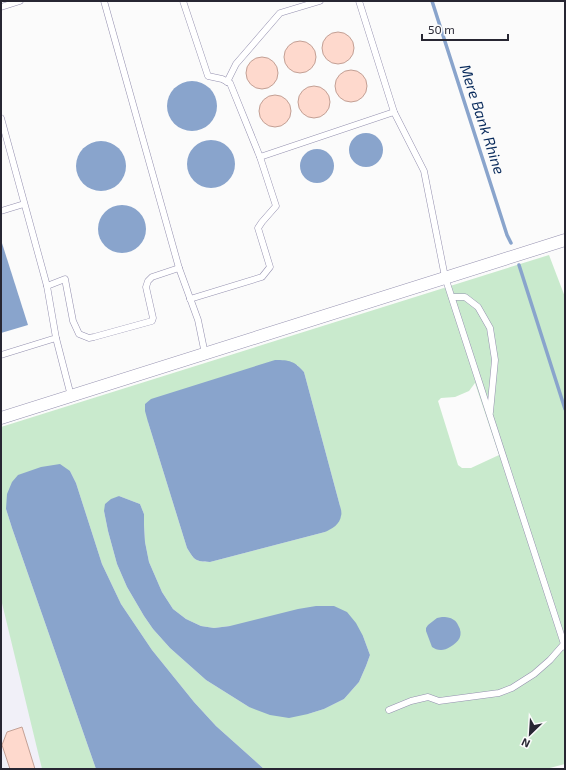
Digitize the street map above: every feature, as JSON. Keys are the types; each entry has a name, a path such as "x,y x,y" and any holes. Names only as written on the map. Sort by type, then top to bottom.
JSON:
{"street":[{"path":"1,418 565,240"}],"lane":[{"path":"1,7 20,1"},
{"path":"104,1 179,268 198,320 205,354"},
{"path":"183,1 208,76 230,83 260,157 276,206 258,228 270,267 262,277 190,299"},
{"path":"227,82 236,64 280,13 320,1"},
{"path":"359,1 394,112 424,171 446,277 564,645 534,674 512,688 499,693 439,701 428,697 411,701 389,710"},
{"path":"260,157 394,112"},
{"path":"1,118 47,286 56,338 71,396"},
{"path":"1,211 24,204"},
{"path":"47,286 65,279 74,321 79,334 89,338 152,321 153,318 146,287 148,281 152,277 179,268"},
{"path":"452,297 465,297 478,307 490,328 495,360 490,415"},
{"path":"1,355 56,338"}],"shaded area":[{"path":"1,596 37,745 42,769 1,769"}],"green space":[{"path":"549,255 565,297 565,764 546,769 264,769 216,726 194,702 152,650 121,604 102,564 76,483 70,471 6,509 96,769 42,769 1,599 1,427","holes":["297,365 304,372 340,506 341,516 325,532 210,562 196,560 187,548 148,422","475,383 499,455 471,468 462,468 458,465 438,401 441,398 455,397 469,391","119,496 140,504 144,514 145,542 149,562 162,592 173,609 186,619 201,626 214,628 230,626 363,636 370,655 359,682 344,699 324,709 308,714 249,707 206,680 170,648 153,629 144,616 127,587 117,564 104,511"]}],"water":[{"path":"192,81 206,85 213,92 217,106 213,120 206,127 192,131 178,127 171,120 167,106 171,92 178,85"},
{"path":"369,133 378,138 382,143 382,157 378,162 373,166 363,167 359,166 350,157 349,147 350,143 359,134"},
{"path":"206,140 216,140 228,147 235,159 235,169 228,181 216,188 206,188 198,184 191,177 187,169 187,159 191,151 198,144"},
{"path":"101,141 111,143 119,148 124,156 126,166 124,176 119,184 111,189 101,191 91,189 83,184 78,176 76,166 78,156 83,148 91,143"},
{"path":"320,149 329,154 333,159 333,173 329,178 324,182 314,183 310,182 301,173 300,163 301,159 310,150"},
{"path":"122,205 131,207 139,212 144,220 146,229 144,238 139,246 131,251 122,253 113,251 105,246 100,238 98,229 100,220 105,212 113,207"},
{"path":"1,240 28,325 1,333"},
{"path":"275,360 291,362 297,365 304,372 341,508 340,519 335,526 325,532 210,562 198,561 187,548 148,422 145,404 151,399"},
{"path":"60,464 70,471 76,483 102,564 121,604 152,650 194,702 216,726 264,769 96,769 6,509 7,494 12,482 18,475 41,467"},
{"path":"119,496 140,504 144,514 145,542 149,562 162,592 173,609 186,619 201,626 214,628 230,626 298,609 316,606 334,606 347,612 356,623 363,636 370,655 359,682 344,699 324,709 289,718 270,715 249,707 206,680 170,648 153,629 127,587 117,564 104,511 105,504 111,499"},
{"path":"437,618 450,618 455,621 461,632 460,638 453,645 446,649 440,650 432,647 426,628"}],"building":[{"path":"335,32 341,32 351,39 354,48 353,54 347,61 341,64 335,64 325,57 322,51 322,45 329,35"},
{"path":"297,41 303,41 313,48 316,57 315,63 309,70 303,73 297,73 287,66 284,60 284,54 291,44"},
{"path":"259,57 265,57 275,64 278,73 277,79 271,86 265,89 259,89 249,82 246,76 246,70 253,60"},
{"path":"348,70 354,70 364,77 367,86 366,92 360,99 354,102 348,102 338,95 335,89 335,83 342,73"},
{"path":"311,86 317,86 327,93 330,102 329,108 323,115 317,118 311,118 301,111 298,105 298,99 305,89"},
{"path":"272,95 278,95 288,102 291,111 290,117 284,124 278,127 272,127 262,120 259,114 259,108 266,98"},
{"path":"22,727 35,769 10,769 2,745 7,732"}],"waterway":[{"name":"Mere Bank Rhine","path":"432,1 507,235 511,243"},
{"name":"Mere Bank Rhine","path":"519,265 565,409"}]}
